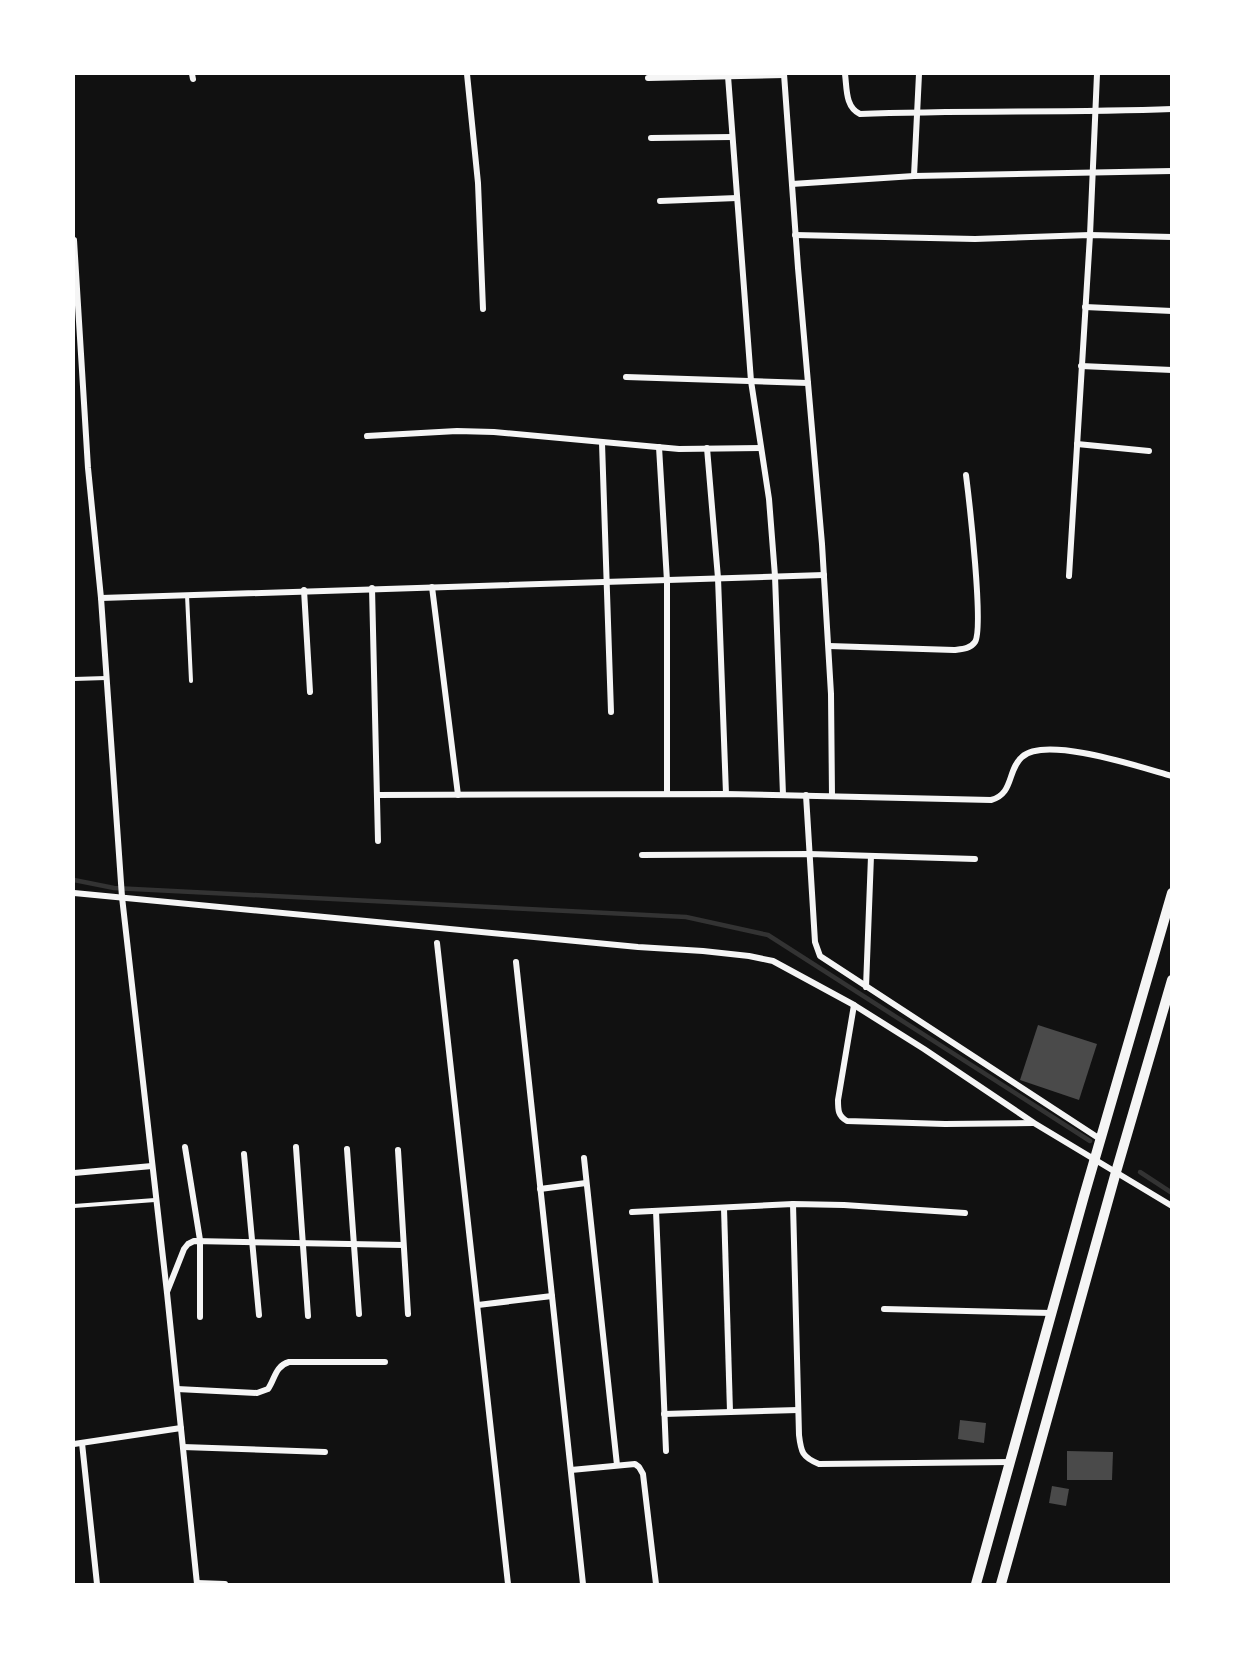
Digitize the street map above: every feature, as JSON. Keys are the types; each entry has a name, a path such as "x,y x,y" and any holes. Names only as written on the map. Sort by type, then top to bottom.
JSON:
{"street":[{"path":"467,74 478,183 483,309"},
{"path":"648,78 784,74 829,646 832,796"},
{"path":"845,74 849,104 853,111 860,114 917,111 1095,112 1172,109"},
{"path":"914,176 919,74"},
{"path":"1069,576 1090,235 1097,74"},
{"path":"728,76 751,381 769,499 775,576 783,795"},
{"path":"651,138 732,137"},
{"path":"792,184 914,176 1172,171"},
{"path":"660,201 737,198"},
{"path":"795,235 975,239 1090,235 1172,237"},
{"path":"74,240 88,468 122,895 197,1584 225,1584"},
{"path":"1085,307 1172,311"},
{"path":"1081,366 1172,370"},
{"path":"626,377 808,383"},
{"path":"367,436 457,431 494,432 659,447 760,448"},
{"path":"602,443 611,712"},
{"path":"1077,444 1149,451"},
{"path":"659,447 667,580 667,794"},
{"path":"707,448 718,578 726,794"},
{"path":"829,646 954,650 966,649 974,645 977,638 977,609 966,475"},
{"path":"100,598 824,575"},
{"path":"432,587 458,795"},
{"path":"372,588 378,842"},
{"path":"304,591 310,692"},
{"path":"377,795 726,794 991,800 1004,793 1019,759 1027,753 1037,751 1068,751 1096,755 1172,776"},
{"path":"806,795 816,950 829,963 1100,1139"},
{"path":"642,855 809,854 975,859"},
{"path":"866,987 871,856"},
{"path":"74,893 122,895 749,956 773,961 854,1005 924,1048 1034,1123 1172,1206"},
{"path":"976,1584 1094,1160 1172,893"},
{"path":"437,943 508,1584"},
{"path":"516,962 583,1584"},
{"path":"1001,1584 1172,980"},
{"path":"854,1005 838,1100 838,1112 841,1118 847,1121 945,1124 1034,1123"},
{"path":"185,1146 200,1240 200,1317"},
{"path":"296,1148 308,1316"},
{"path":"346,1149 359,1314"},
{"path":"398,1150 408,1314"},
{"path":"244,1154 259,1315"},
{"path":"584,1158 617,1465"},
{"path":"74,1173 152,1166"},
{"path":"540,1190 586,1183"},
{"path":"793,1204 798,1410 801,1449 808,1460 819,1464 1010,1462"},
{"path":"632,1212 793,1204 965,1213"},
{"path":"724,1208 730,1412"},
{"path":"656,1211 666,1451"},
{"path":"167,1293 184,1249 188,1244 200,1240 403,1245"},
{"path":"478,1305 552,1296"},
{"path":"884,1310 1052,1313"},
{"path":"177,1389 264,1392 271,1385 281,1365 289,1362 385,1362"},
{"path":"664,1414 798,1410"},
{"path":"74,1444 181,1428"},
{"path":"82,1443 97,1584"},
{"path":"183,1447 325,1452"},
{"path":"571,1470 635,1464 639,1467 643,1474 656,1584"}],"lane":[{"path":"187,594 191,681"},
{"path":"74,679 106,678"},
{"path":"74,1206 155,1200"}],"building":[{"path":"1038,1025 1097,1044 1079,1100 1020,1080"},
{"path":"960,1420 986,1423 984,1443 958,1439"},
{"path":"1067,1451 1113,1452 1112,1480 1067,1480"},
{"path":"1052,1486 1069,1489 1066,1506 1049,1503"}],"waterway":[{"path":"74,880 114,888 686,917 768,935 1090,1141"},
{"path":"1140,1172 1172,1193"}]}
